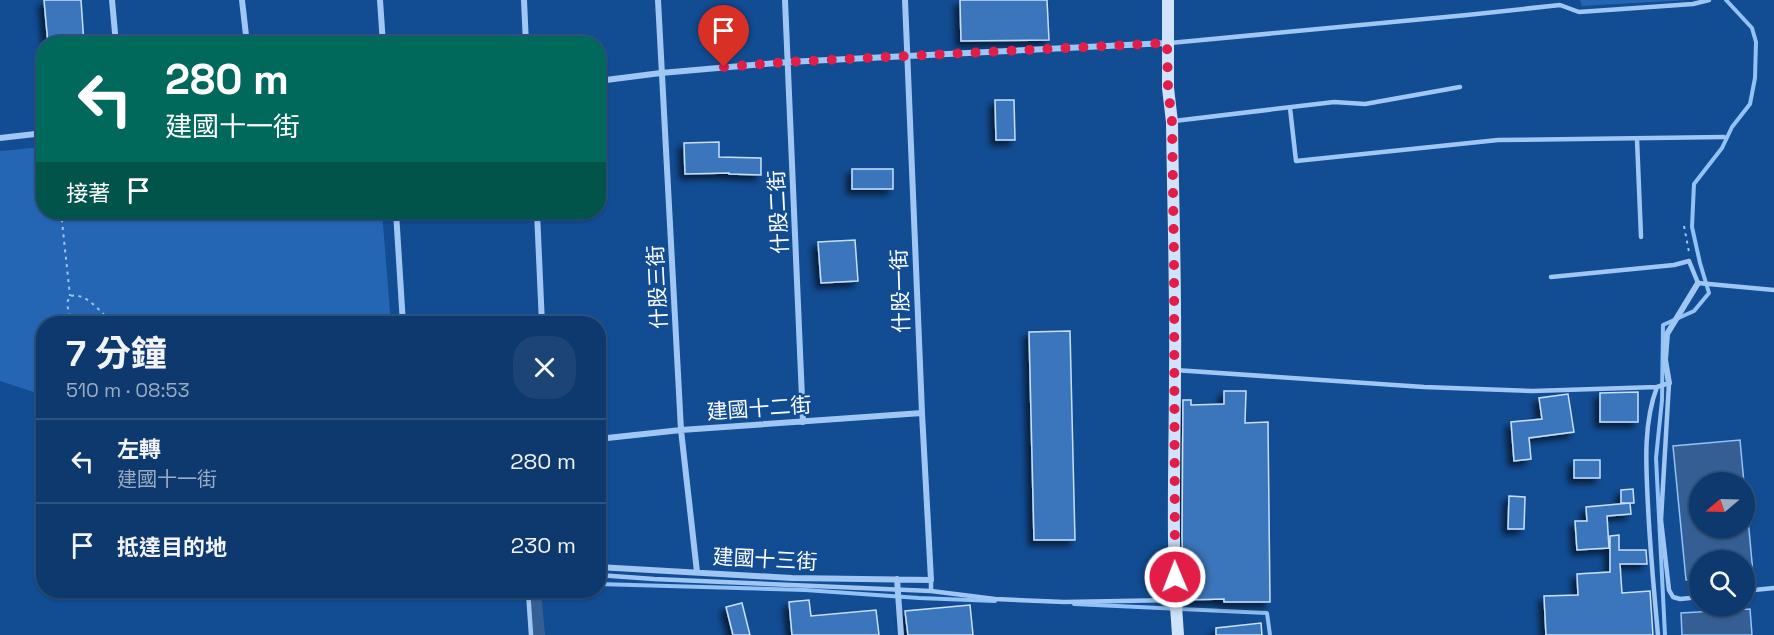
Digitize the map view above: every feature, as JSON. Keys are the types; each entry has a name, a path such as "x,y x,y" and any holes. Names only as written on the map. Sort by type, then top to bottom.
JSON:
{"street":[{"path":"112,0 115,36"},
{"path":"242,0 246,36"},
{"path":"380,0 382,36"},
{"path":"524,0 526,36"},
{"name":"什股三街","path":"658,0 681,430 697,572"},
{"name":"什股二街","path":"785,0 804,422"},
{"name":"什股一街","path":"905,0 931,580"},
{"path":"1168,0 1167,43 1168,88 1172,122 1175,370 1173,483 1175,600 1178,635"},
{"path":"606,80 788,62 1167,43"},
{"path":"0,138 36,134"},
{"path":"396,219 402,316"},
{"path":"537,219 542,316"},
{"path":"1669,383 1665,360 1667,334 1698,283"},
{"name":"建國十二街","path":"606,438 681,430 922,413"},
{"name":"建國十三街","path":"606,567 792,578 931,580"},
{"path":"897,579 901,635"}],"lane":[{"path":"1167,43 1560,5 1579,12 1693,4 1709,0"},
{"path":"1172,122 1334,102 1365,104 1460,87"},
{"path":"1290,108 1296,161 1498,140 1724,137"},
{"path":"1637,139 1641,237"},
{"path":"1551,277 1674,265 1689,261 1698,283 1774,290"},
{"path":"1175,370 1424,387 1533,391 1657,387 1669,383 1661,520 1669,590 1673,597 1689,598"},
{"path":"1657,387 1651,403 1646,461 1650,547 1658,635"},
{"path":"606,575 654,579 931,591 995,599 1064,602 1175,600"},
{"path":"931,580 931,591"},
{"path":"1755,590 1774,588"},
{"path":"528,598 531,635"}],"path":[{"path":"62,219 70,296 67,303 69,316"},
{"path":"1684,226 1692,267"},
{"path":"70,296 83,297 104,316"}],"shaded area":[{"path":"1580,0 1687,0 1582,6"},
{"path":"36,148 36,219 383,219 390,316 36,316 36,393 0,381 0,151"},
{"path":"1740,440 1743,472 1689,472 1689,538 1750,538 1751,550 1689,550 1689,580 1686,580 1673,446"},
{"path":"1681,613 1689,613 1689,616 1751,616 1752,635 1682,635"}],"building":[{"path":"44,0 81,0 83,36 47,36"},
{"path":"960,0 1047,0 1049,40 961,41"},
{"path":"995,100 1014,100 1015,140 996,140"},
{"path":"719,142 719,157 761,158 761,175 685,174 684,143"},
{"path":"852,169 893,169 893,189 852,189"},
{"path":"855,240 858,281 821,283 818,242"},
{"path":"1070,331 1075,540 1034,540 1029,332"},
{"path":"1224,391 1246,391 1245,423 1268,422 1270,602 1224,602 1224,599 1184,600 1183,400 1191,400 1191,405 1224,404"},
{"path":"1638,392 1638,422 1600,422 1600,393"},
{"path":"1568,394 1574,432 1529,438 1531,459 1514,461 1511,422 1542,419 1539,398"},
{"path":"1574,460 1600,460 1600,478 1574,478"},
{"path":"1633,489 1634,503 1621,503 1621,490"},
{"path":"1509,496 1525,497 1524,529 1508,529"},
{"path":"1630,503 1631,514 1607,516 1609,548 1577,550 1575,521 1587,521 1586,507"},
{"path":"1619,535 1619,550 1646,550 1647,564 1620,564 1622,593 1650,591 1653,635 1546,635 1544,596 1578,595 1577,574 1610,572 1610,536"},
{"path":"809,600 811,616 876,610 879,635 792,635 789,602"},
{"path":"742,603 750,635 733,635 726,607"},
{"path":"970,605 973,635 908,635 905,611"},
{"path":"1261,623 1262,635 1216,635 1216,628"}],"waterway":[{"path":"1665,635 1656,458 1662,400 1663,325 1694,311 1709,293 1692,227 1694,184 1722,148 1732,127 1750,104 1755,78 1756,42 1752,28 1726,0"},
{"path":"606,584 805,590 995,601"},
{"path":"535,598 538,635"},
{"path":"1074,604 1267,613 1270,635"}],"route":[{"path":"724,67 1167,43 1168,88 1172,122 1175,577"}]}
